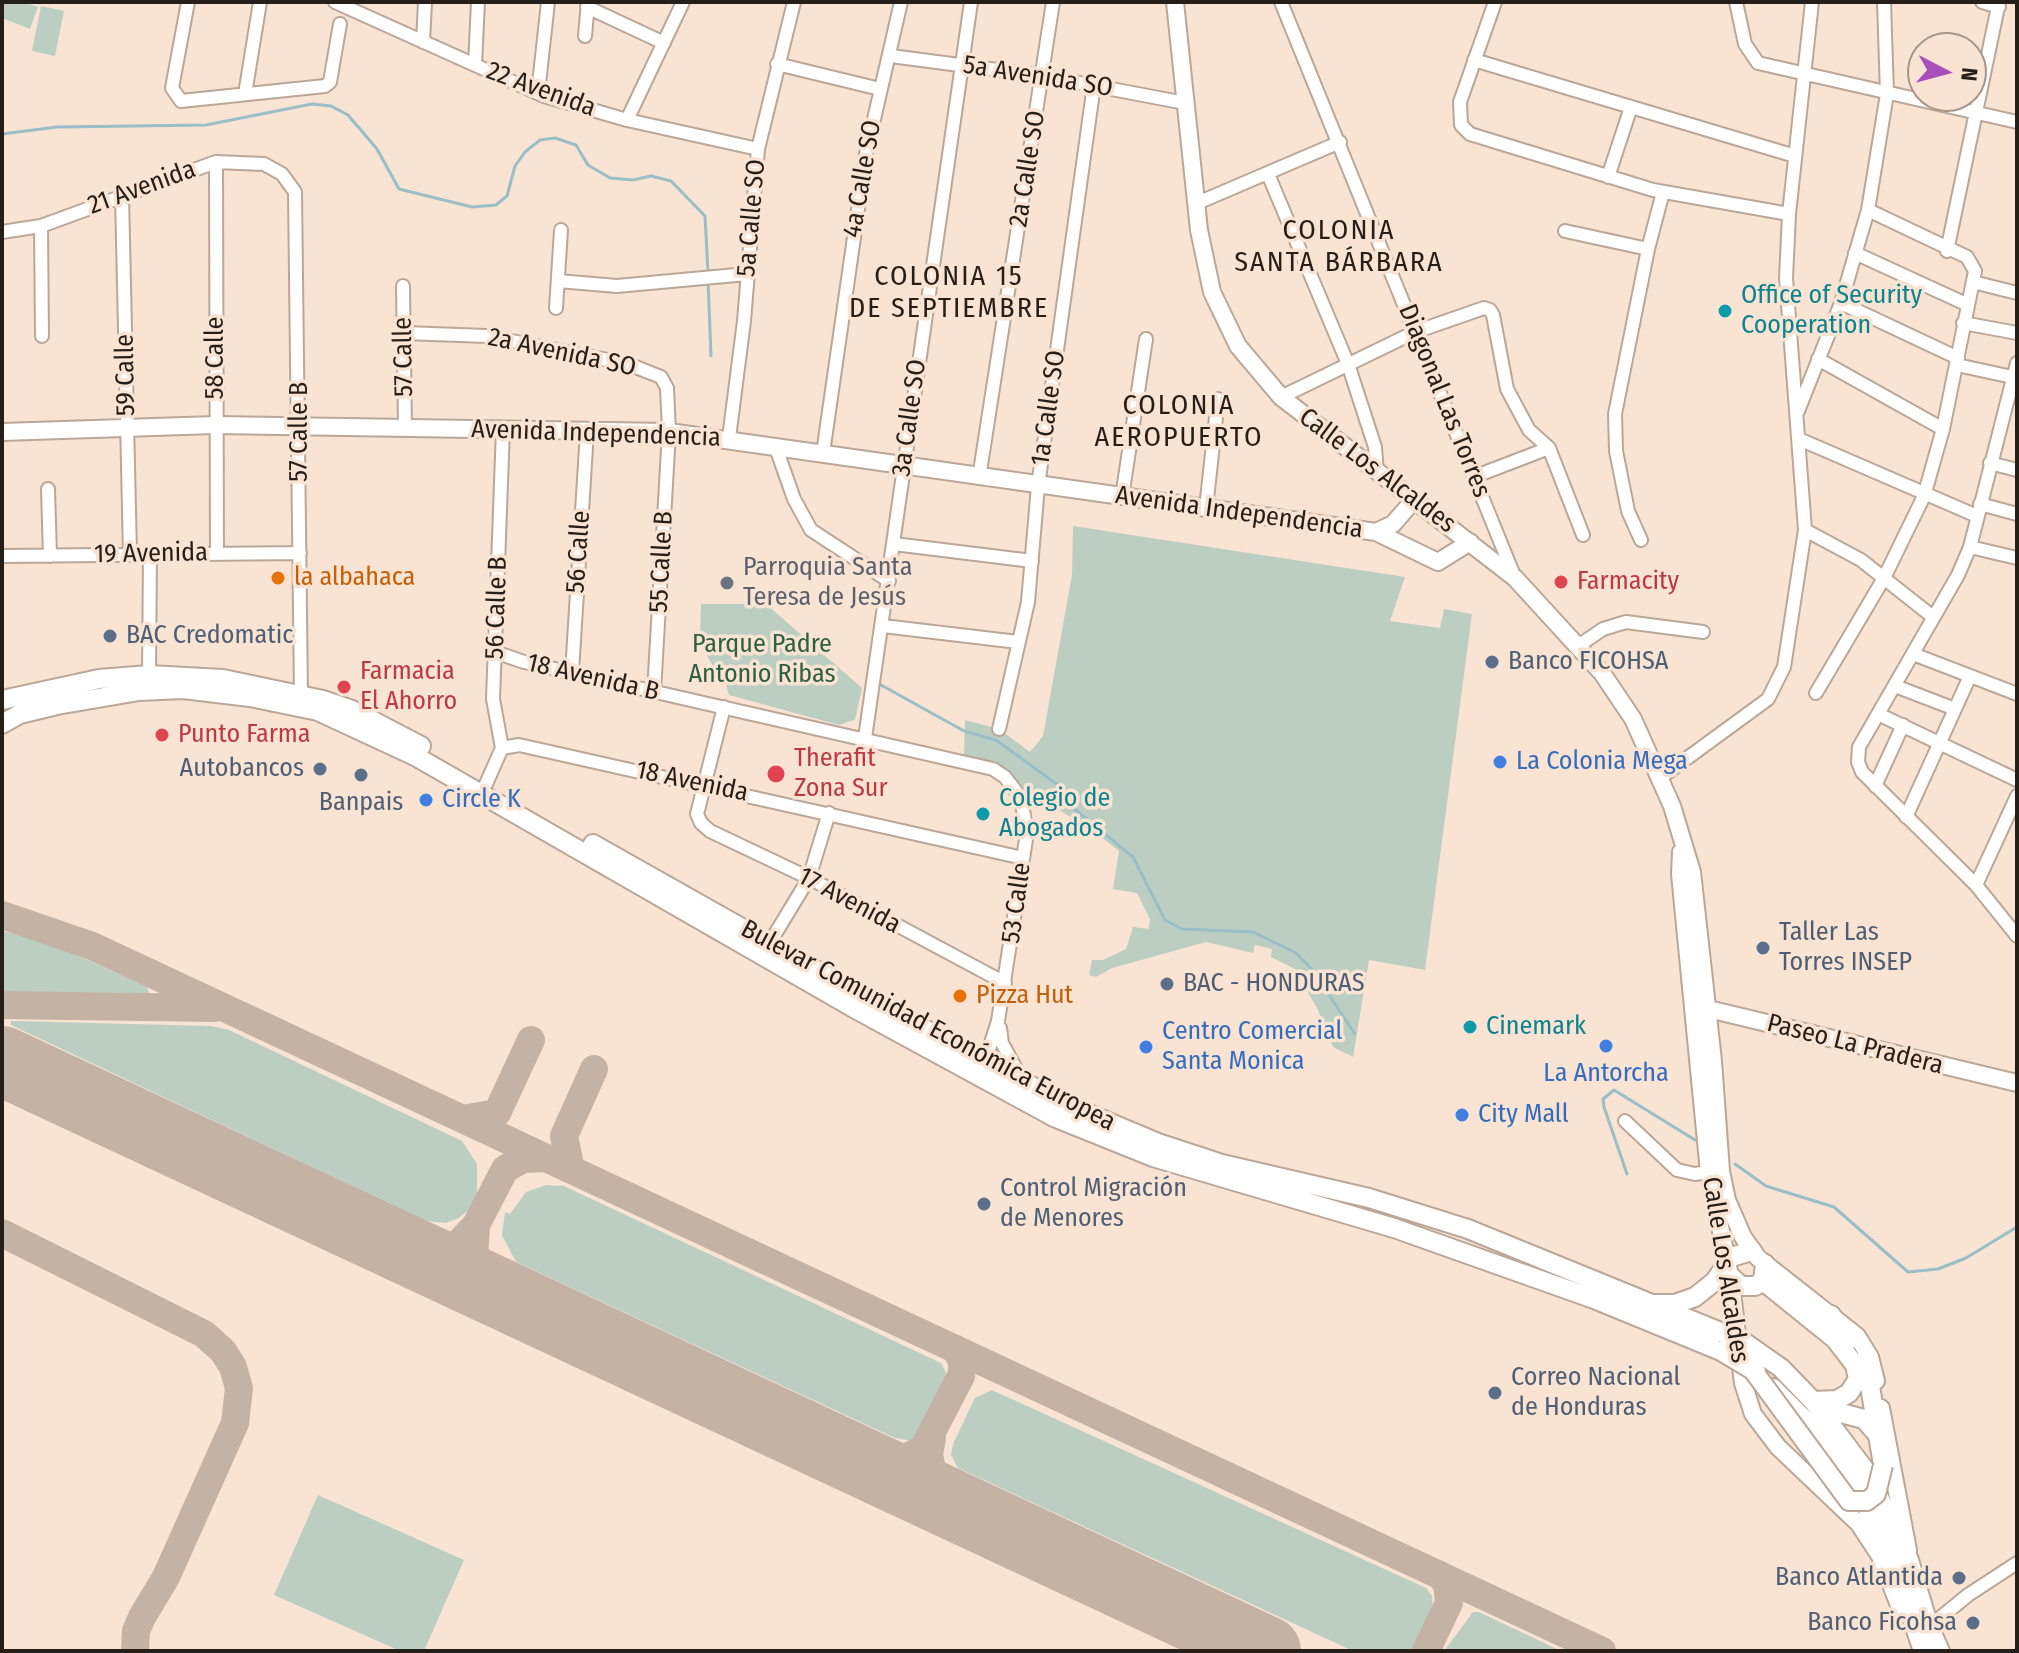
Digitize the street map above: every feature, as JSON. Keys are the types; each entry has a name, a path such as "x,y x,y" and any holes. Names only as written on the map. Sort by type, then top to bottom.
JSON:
{"main road":[{"name":"Calle Los Alcaldes","path":"1175,2 1195,204 1212,292 1238,346 1281,397 1515,578 1578,646 1633,719 1660,778 1692,872 1709,1172 1728,1269 1743,1383 1753,1414 1778,1447 1859,1524 1880,1556 1904,1619 1923,1639"},
{"name":"Avenida Independencia","path":"2,432 215,425 669,432 729,438 979,478 1376,532 1438,562 1470,542"},
{"name":"Avenida Independencia","path":"1376,532 1393,524 1413,501"},
{"name":"Bulevar Comunidad Económica Europea","path":"2,700 70,684 149,675 223,679 301,694 352,710 388,727 769,944 858,1002 1025,1082 1158,1143 1296,1184 1401,1206 1544,1259 1722,1342 1809,1424 1854,1483 1889,1549 1923,1639 1940,1651"},
{"name":"Bulevar Comunidad Económica Europea","path":"2,724 20,714 57,705 139,691 183,689 244,696 318,711 415,756 858,1002 1056,1118 1153,1157 1394,1228 1722,1342 1744,1342 1781,1368 1815,1404 1868,1474 1909,1560 1923,1639"},
{"name":"Calle Los Alcaldes","path":"1700,1007 1727,1200 1760,1265 1857,1336 1870,1357 1894,1464 1909,1560"},
{"name":"Paseo La Pradera","path":"1700,1007 2017,1083"},
{"path":"1644,1304 1675,1304 1695,1297 1728,1269 1737,1253 1760,1265 1835,1339 1855,1365 1858,1379 1849,1393 1837,1400 1815,1404"},
{"path":"1728,1269 1745,1287 1760,1265"},
{"path":"1749,1365 1849,1501 1867,1501 1876,1494 1883,1465 1867,1375 1855,1348 1831,1315"},
{"path":"1815,1404 1864,1419 1879,1437"}],"street":[{"path":"188,2 172,88 181,101 325,86 330,82 340,24"},
{"path":"245,94 260,2"},
{"name":"22 Avenida","path":"335,2 538,93 627,120 758,149"},
{"path":"423,42 425,2"},
{"path":"475,65 478,2"},
{"path":"538,93 548,2"},
{"path":"627,120 683,2"},
{"name":"5a Calle SO","path":"729,438 758,149 794,2"},
{"name":"4a Calle SO","path":"823,453 847,274 880,89 891,56 901,2"},
{"name":"3a Calle SO","path":"865,738 971,2"},
{"name":"2a Calle SO","path":"979,478 1053,2"},
{"name":"Diagonal Las Torres","path":"1281,2 1515,578"},
{"path":"1495,2 1460,102 1461,125 1470,134 1663,192 1789,214"},
{"path":"1736,2 1745,44 1758,63 1907,98"},
{"path":"1660,778 1768,699 1778,684 1805,530 1786,278 1789,214 1812,2"},
{"path":"1797,414 1841,303 1868,210 1887,94 1884,2"},
{"path":"1982,2 1999,4 1987,58"},
{"path":"585,36 588,4 664,43"},
{"name":"5a Avenida SO","path":"891,56 1043,76 1185,103"},
{"path":"1474,60 1795,156"},
{"path":"777,64 880,89"},
{"name":"1a Calle SO","path":"999,729 1032,561 1038,486 1094,85"},
{"path":"1608,177 1631,107"},
{"path":"1947,251 1975,112 2017,122"},
{"path":"1195,204 1340,142"},
{"name":"21 Avenida","path":"2,232 41,226 216,162 264,164 282,174"},
{"name":"58 Calle","path":"216,162 217,553"},
{"name":"57 Calle B","path":"282,174 295,192 301,694"},
{"path":"1268,174 1348,364 1375,447 1377,473"},
{"path":"1641,540 1628,511 1616,451 1615,414 1648,249 1663,192"},
{"name":"59 Calle","path":"122,195 130,555"},
{"path":"1816,693 1884,578 1924,496 1943,429 1958,361 1966,304 1973,282 1973,263 1868,210"},
{"path":"41,226 42,336"},
{"path":"556,308 561,230"},
{"path":"1565,231 1648,249"},
{"path":"1855,253 1966,304"},
{"path":"558,281 617,286 747,274"},
{"path":"1973,282 2017,293"},
{"name":"57 Calle","path":"403,286 405,428"},
{"path":"1841,303 1958,361 2015,377"},
{"path":"1281,397 1415,332 1484,308 1493,315 1507,389 1519,416 1549,448 1583,535"},
{"path":"1963,323 2017,333"},
{"name":"2a Avenida SO","path":"405,333 486,336 628,364 661,377 667,388 669,432"},
{"path":"1122,497 1146,339"},
{"path":"1818,359 1943,429"},
{"path":"2017,363 1970,547 1859,747 1858,762 1875,786 1976,885 2017,936"},
{"path":"1206,508 1218,399"},
{"path":"2002,422 2017,426"},
{"name":"56 Calle B","path":"502,748 493,699 503,429"},
{"name":"56 Calle","path":"572,673 587,431"},
{"name":"55 Calle B","path":"654,692 669,432"},
{"path":"1799,439 1924,496 1978,510 2017,514"},
{"path":"775,445 794,499 811,530 889,581"},
{"path":"1476,476 1549,448"},
{"path":"1990,463 2017,470"},
{"path":"48,489 50,556"},
{"path":"1805,530 1836,543 1933,617"},
{"path":"894,544 1032,561"},
{"path":"1970,547 2017,558"},
{"name":"19 Avenida","path":"2,556 300,553"},
{"path":"149,675 150,555"},
{"path":"1578,646 1603,629 1626,622 1703,632"},
{"path":"883,626 1018,642"},
{"name":"18 Avenida B","path":"495,652 572,673 993,769 1014,788"},
{"path":"1913,654 2017,694"},
{"path":"1906,817 1970,676"},
{"path":"1895,686 1955,709"},
{"path":"705,784 724,707"},
{"path":"1878,714 2017,780"},
{"path":"1875,786 1903,725"},
{"name":"18 Avenida","path":"502,748 519,745 705,784 1023,858"},
{"path":"486,784 502,748"},
{"name":"17 Avenida","path":"705,784 697,814 710,831 809,878 1005,983"},
{"name":"53 Calle","path":"985,1062 998,1021 1023,858 1026,811 1014,788"},
{"path":"1976,885 2017,796"},
{"path":"769,944 809,878 829,813"},
{"name":"53 Calle","path":"998,1021 1007,1054 1025,1082"},
{"path":"1625,1121 1677,1170 1695,1174 1709,1172"},
{"path":"1923,1639 1968,1595 2017,1563"}],"green space":[{"path":"2,2 24,2 38,7 30,29 2,18"},
{"path":"41,6 64,11 55,56 32,51"},
{"path":"1073,526 1405,577 1390,621 1440,628 1444,609 1472,614 1425,970 1369,960 1353,1057 1333,1047 1318,1010 1295,969 1271,957 1272,949 1255,945 1253,953 1206,942 1112,968 1096,977 1089,975 1092,960 1103,960 1126,949 1133,927 1149,929 1150,919 1137,893 1113,889 1119,851 1091,829 1022,788 999,768 964,756 965,720 999,729 1030,752 1043,736 1072,575"},
{"name":"Parque Padre Antonio Ribas","path":"701,604 766,604 862,688 855,720 839,725 729,695 725,681 700,643"},
{"path":"2,931 44,940 147,987 149,992 145,996 2,994"},
{"path":"11,1021 211,1026 229,1030 462,1141 477,1164 477,1193 470,1209 459,1218 446,1223 426,1221 11,1025"},
{"path":"546,1185 564,1186 941,1363 946,1373 942,1390 945,1392 925,1432 913,1441 895,1438 516,1262 502,1235 505,1212 510,1214 526,1192"},
{"path":"992,1390 1426,1588 1432,1596 1433,1609 1412,1651 1353,1651 958,1468 951,1455 953,1444 975,1398"},
{"path":"318,1495 464,1560 424,1651 400,1651 274,1595"},
{"path":"1473,1612 1479,1612 1561,1651 1444,1651"}],"waterway":[{"path":"2,134 57,127 206,125 312,104 331,106 348,115 377,149 399,189 472,207 496,205 507,196 515,166 525,152 540,140 555,138 576,145 588,165 610,178 633,180 651,176 671,181 705,216 708,273"},
{"path":"708,280 711,356"},
{"path":"881,685 964,731 996,740 1062,788 1072,807 1133,857 1165,920 1182,929 1253,932 1296,953 1311,968 1355,1034"},
{"path":"1627,1174 1604,1107 1603,1099 1614,1090 1700,1143"},
{"path":"1735,1164 1766,1186 1834,1207 1908,1272 1938,1269 1966,1258 2017,1227"}],"taxiway":[{"path":"2,915 92,946 1602,1651"},
{"path":"2,1005 214,1008"},
{"path":"463,1119 497,1113 531,1040"},
{"path":"571,1169 564,1136 594,1069"},
{"path":"497,1293 474,1259 476,1225 505,1169 523,1159 547,1158"},
{"path":"418,1256 458,1244 476,1225"},
{"path":"2,1233 204,1334 223,1351 233,1367 239,1388 235,1423 166,1577 142,1617 136,1631 135,1651"},
{"path":"863,1463 892,1464 923,1449 961,1376 963,1364 956,1349"},
{"path":"932,1438 929,1454 934,1480 942,1492 968,1512"},
{"path":"1426,1651 1449,1603 1447,1583 1438,1574"}],"runway":[{"path":"2,1061 1266,1651"}],"place":[{"name":"Office of Security Cooperation","path":"1725,311"},
{"name":"la albahaca","path":"278,578"},
{"name":"Farmacity","path":"1561,582"},
{"name":"Parroquia Santa Teresa de Jesús","path":"727,583"},
{"name":"BAC Credomatic","path":"110,636"},
{"name":"Banco FICOHSA","path":"1492,662"},
{"name":"Farmacia El Ahorro","path":"344,687"},
{"name":"Punto Farma","path":"162,735"},
{"name":"La Colonia Mega","path":"1500,762"},
{"name":"Autobancos","path":"320,769"},
{"name":"Therafit Zona Sur","path":"776,774"},
{"name":"Banpais","path":"361,775"},
{"name":"Circle K","path":"426,800"},
{"name":"Colegio de Abogados","path":"983,814"},
{"name":"Taller Las Torres INSEP","path":"1763,948"},
{"name":"BAC - HONDURAS","path":"1167,984"},
{"name":"Pizza Hut","path":"960,996"},
{"name":"Cinemark","path":"1470,1027"},
{"name":"La Antorcha","path":"1606,1046"},
{"name":"Centro Comercial Santa Monica","path":"1146,1047"},
{"name":"City Mall","path":"1462,1115"},
{"name":"Control Migración de Menores","path":"984,1204"},
{"name":"Correo Nacional de Honduras","path":"1495,1393"},
{"name":"Banco Atlantida","path":"1959,1578"},
{"name":"Banco Ficohsa","path":"1973,1623"}],"district":[{"name":"COLONIA SANTA BÁRBARA","path":"1339,247"},
{"name":"COLONIA 15 DE SEPTIEMBRE","path":"949,293"},
{"name":"COLONIA AEROPUERTO","path":"1179,422"}]}
